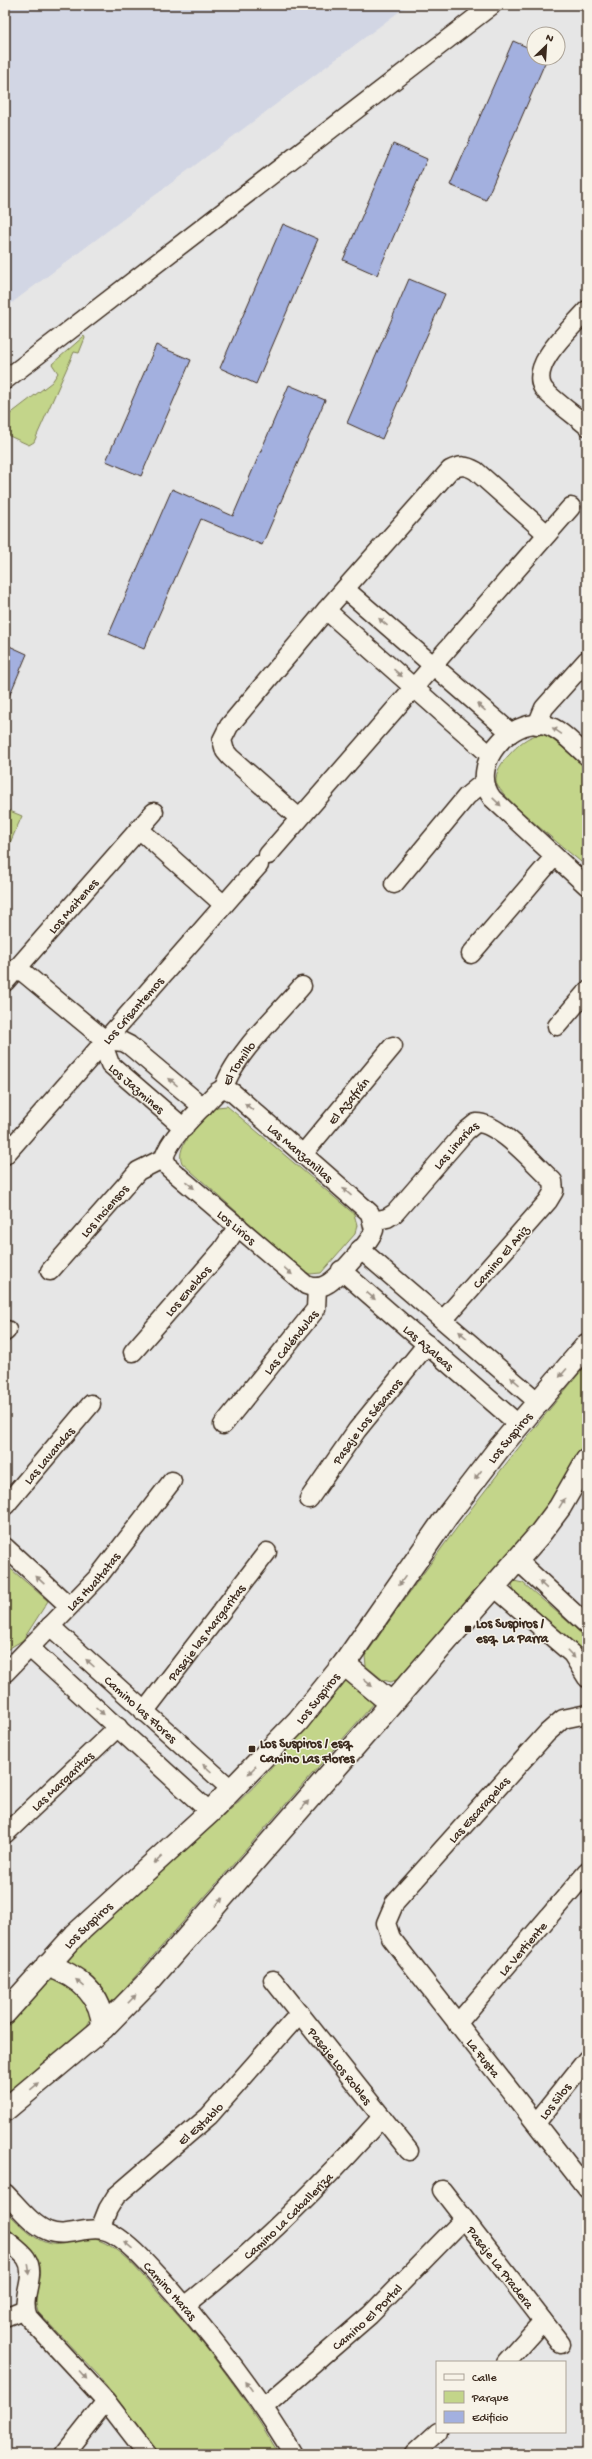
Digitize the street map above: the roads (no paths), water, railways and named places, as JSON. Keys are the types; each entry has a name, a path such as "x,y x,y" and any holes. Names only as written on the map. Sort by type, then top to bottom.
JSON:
{"street":[{"path":"5,380 492,5"},
{"path":"587,310 543,361 539,372 543,388 587,426"},
{"path":"299,818 230,757 225,751 222,740 229,726 326,610 450,470 457,466 470,467 476,471 547,534"},
{"name":"Los Crisantemos","path":"5,1155 571,507"},
{"path":"345,589 511,733"},
{"path":"326,610 414,686 490,755"},
{"path":"537,725 544,708 587,660"},
{"path":"587,756 552,728 537,725 520,728 511,733 490,755 484,769 484,782 492,798 587,886"},
{"path":"394,884 466,796 484,782"},
{"name":"Los Maitenes","path":"5,982 154,812"},
{"path":"139,829 224,905"},
{"path":"471,954 554,857"},
{"path":"18,968 105,1040"},
{"name":"El Tomillo","path":"164,1158 166,1150 184,1128 217,1092 224,1088 227,1076 238,1060 302,986"},
{"path":"557,1026 587,991"},
{"name":"Los Jazmines","path":"184,1128 110,1064 104,1050 105,1040 123,1042 129,1045 203,1107"},
{"name":"El Azafrán","path":"303,1154 393,1046"},
{"name":"Las Manzanillas","path":"224,1088 232,1092 367,1210 373,1221"},
{"name":"Las Linarias","path":"373,1221 387,1218 395,1213 466,1131 476,1123 486,1124 498,1131 553,1181 554,1191"},
{"name":"Los Lirios","path":"164,1158 169,1168 302,1282 317,1287"},
{"name":"Los Inciensos","path":"50,1271 138,1171 164,1158"},
{"name":"Camino El Aniz","path":"444,1319 548,1201 554,1191"},
{"path":"317,1287 329,1283 360,1249 373,1233 373,1221"},
{"name":"Los Eneldos","path":"133,1352 222,1250 238,1226"},
{"path":"360,1249 444,1319 537,1401"},
{"name":"Las Azaleas","path":"341,1270 518,1424"},
{"name":"Las Caléndulas","path":"223,1425 316,1309 317,1287"},
{"name":"Pasaje Los Sésamos","path":"309,1499 357,1430 427,1344"},
{"name":"Los Suspiros","path":"5,2013 75,1935 210,1812 298,1721 344,1664 447,1516 518,1424 587,1345"},
{"name":"Las Lavandas","path":"5,1506 91,1404"},
{"path":"5,2110 103,2028 150,1980 227,1894 551,1520 587,1460"},
{"name":"Las Hualtatas","path":"5,1673 98,1577 172,1481"},
{"path":"5,1547 69,1606"},
{"name":"Pasaje las Margaritas","path":"144,1712 267,1552"},
{"path":"517,1560 587,1625"},
{"path":"493,1586 572,1654 587,1678"},
{"name":"Camino las Flores","path":"50,1626 232,1790"},
{"path":"30,1648 210,1812"},
{"path":"344,1664 391,1703"},
{"name":"Las Escarapelas","path":"386,1923 395,1902 547,1733 563,1719 587,1714"},
{"name":"Las Margaritas","path":"5,1834 118,1727"},
{"name":"La Vertiente","path":"457,2024 587,1872"},
{"name":"La Fusta","path":"386,1923 391,1938 587,2189"},
{"path":"47,1965 70,1975 91,1992 100,2006 103,2028"},
{"name":"Pasaje Los Robles","path":"273,1980 409,2151"},
{"name":"El Establo","path":"100,2229 108,2209 116,2196 209,2116 300,2013"},
{"name":"Los Silos","path":"536,2123 587,2059"},
{"name":"Camino La Caballeriza","path":"185,2306 288,2218 382,2118"},
{"name":"Pasaje La Pradera","path":"442,2190 560,2344"},
{"path":"5,2193 48,2232 59,2233 100,2229"},
{"name":"Camino El Portal","path":"264,2407 370,2315 464,2219"},
{"name":"Camino Haras","path":"100,2229 115,2235 131,2248 185,2306 228,2358 264,2407 293,2454"},
{"path":"5,2239 24,2256 29,2264 30,2276 24,2301 25,2309 34,2325 106,2401 147,2454"},
{"path":"5,2317 25,2309"},
{"path":"507,2361 543,2321"},
{"path":"64,2454 106,2401"},
{"path":"414,2454 437,2433"}],"place":[{"name":"Los Suspiros / esq. La Parra","path":"468,1629"},
{"name":"Los Suspiros / esq. Camino Las Flores","path":"252,1749"}]}
